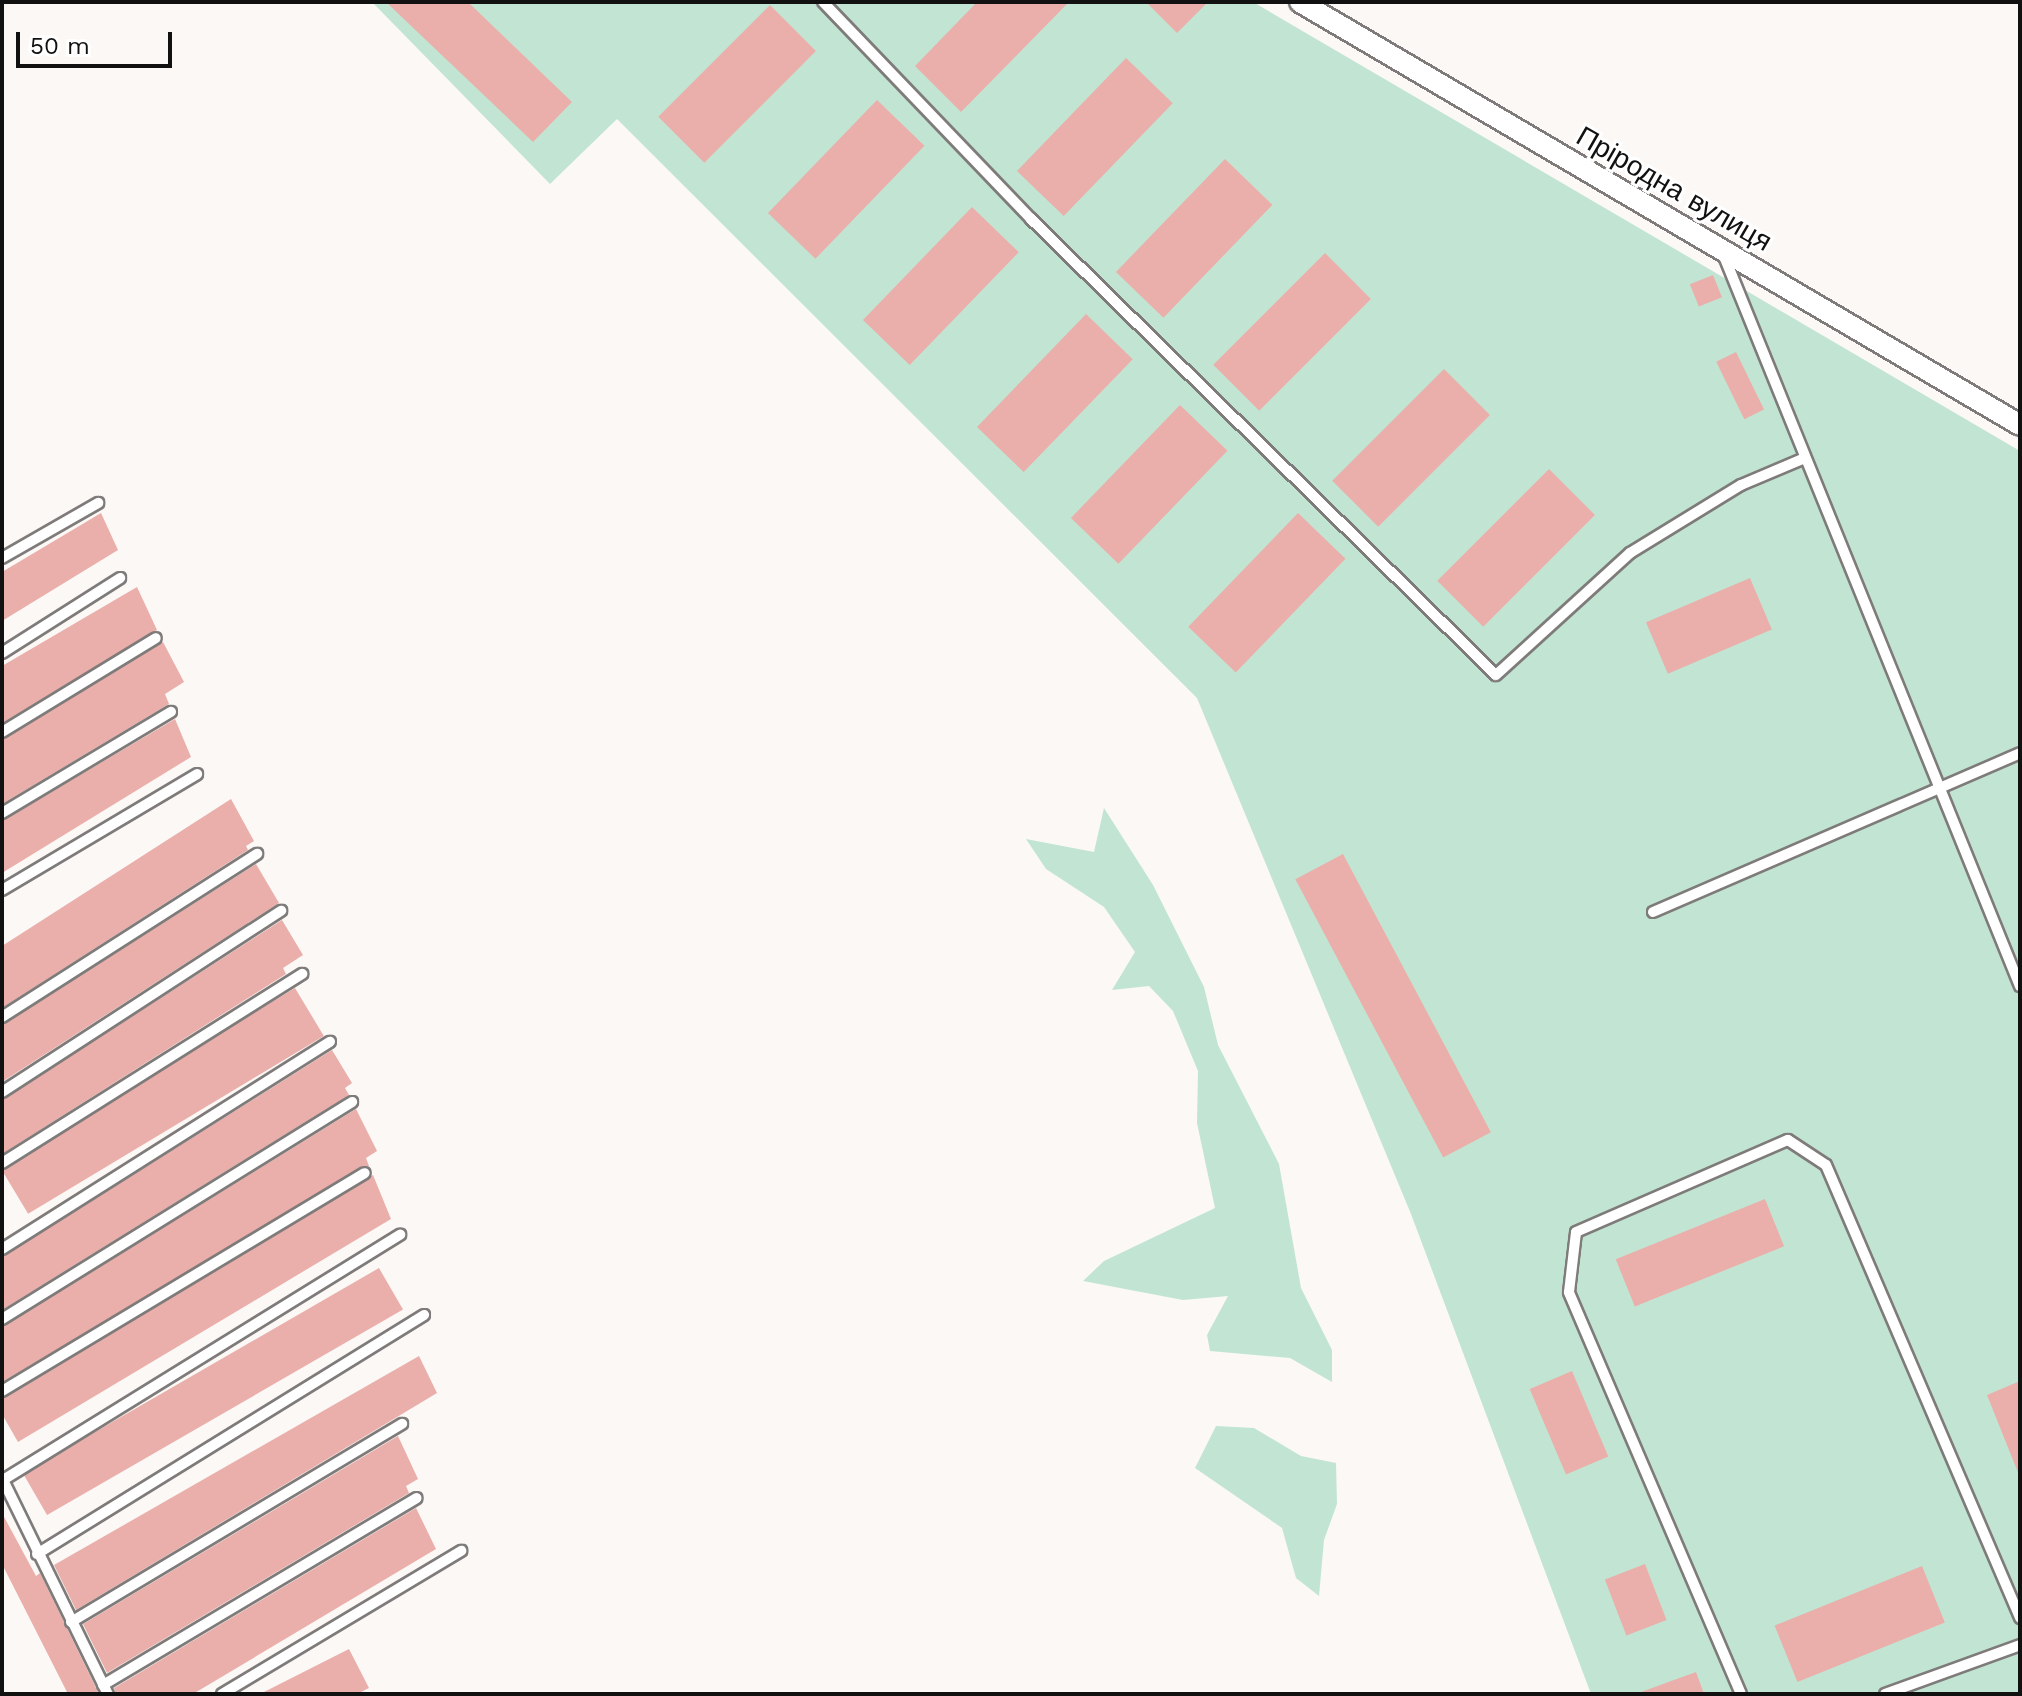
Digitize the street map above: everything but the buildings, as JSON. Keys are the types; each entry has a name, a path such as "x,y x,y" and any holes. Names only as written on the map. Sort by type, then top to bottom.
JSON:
{"street":[{"name":"Пріродна вулиця","path":"1300,2 2020,425"}],"lane":[{"path":"823,2 1031,219 1496,675 1630,553 1741,485 1805,458"},
{"path":"1722,250 2020,986"},
{"path":"2,558 98,503"},
{"path":"2,653 120,578"},
{"path":"2,732 156,638"},
{"path":"2,813 171,712"},
{"path":"1653,912 2020,753"},
{"path":"2,890 197,774"},
{"path":"2,1017 257,854"},
{"path":"2,1092 281,911"},
{"path":"2,1163 302,974"},
{"path":"2,1249 330,1042"},
{"path":"2,1319 352,1102"},
{"path":"1741,1694 1569,1292 1576,1232 1788,1140 1826,1165 2020,1618"},
{"path":"2,1391 365,1173"},
{"path":"400,1235 2,1479 106,1689 417,1498"},
{"path":"37,1554 424,1315"},
{"path":"71,1622 402,1424"},
{"path":"222,1694 461,1551"},
{"path":"1885,1694 2020,1645"}],"green space":[{"path":"372,2 1253,2 2020,451 2020,1694 1591,1694 1411,1214 1197,698 617,119 550,184"},
{"path":"1104,808 1153,885 1204,987 1218,1045 1279,1164 1301,1288 1332,1350 1332,1382 1290,1358 1210,1351 1207,1335 1228,1296 1183,1300 1083,1281 1104,1261 1215,1208 1197,1123 1198,1071 1173,1011 1149,986 1112,990 1135,952 1104,907 1046,869 1026,839 1094,852"},
{"path":"1216,1426 1254,1428 1301,1456 1336,1463 1337,1504 1324,1540 1319,1596 1296,1578 1282,1528 1195,1468"}]}
